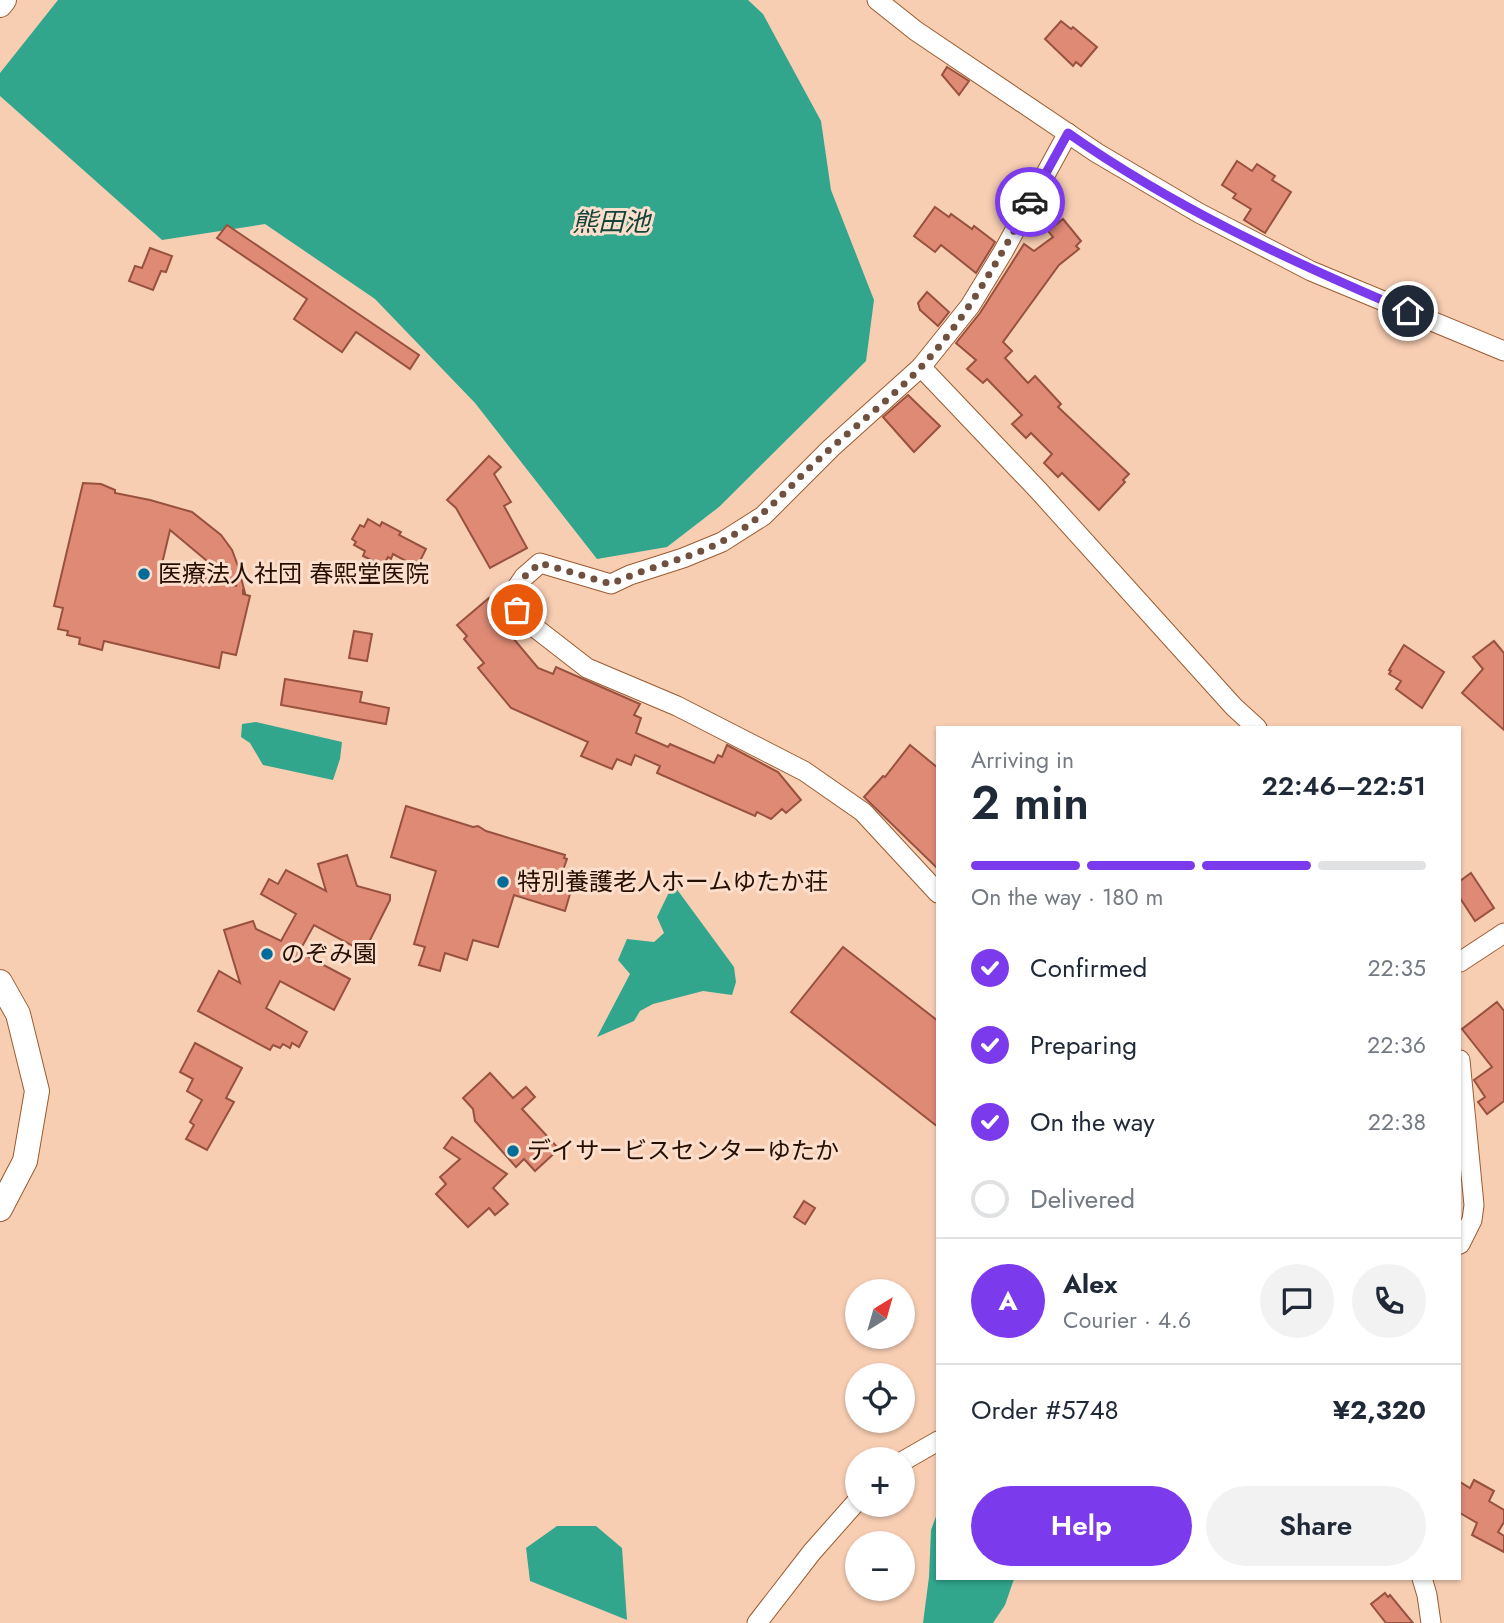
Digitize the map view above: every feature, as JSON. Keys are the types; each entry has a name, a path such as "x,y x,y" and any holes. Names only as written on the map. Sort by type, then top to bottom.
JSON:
{"street":[{"path":"0,5 4,0"},
{"path":"877,0 967,66 1097,153 1199,213 1311,271 1504,351"},
{"path":"936,891 863,812 804,771 677,706 587,668 529,623 517,610 515,590 524,577 540,563 611,584 722,541 763,516 804,473 921,367 970,306 1068,133"},
{"path":"921,367 1039,491 1234,707 1255,726"},
{"path":"1461,961 1504,933"},
{"path":"0,982 18,1014 37,1091 24,1161 0,1209"},
{"path":"1461,1070 1474,1205 1472,1220 1461,1242"},
{"path":"915,1454 936,1442"},
{"path":"757,1623 845,1515"},
{"path":"1423,1580 1431,1623"}],"water":[{"name":"熊田池","path":"58,0 748,0 763,14 821,121 831,190 874,300 866,361 719,507 667,547 597,559 475,403 375,299 265,224 162,240 0,96 0,73"},
{"path":"256,722 342,742 333,780 263,765 250,743 241,737 242,724"},
{"path":"673,884 734,967 736,982 732,995 703,991 653,1004 640,1011 634,1021 597,1037 630,974 618,960 627,939 654,942 664,933 657,917"},
{"path":"936,1516 936,1580 1014,1580 1005,1605 993,1623 923,1623 931,1530"},
{"path":"557,1526 596,1526 622,1548 627,1620 530,1581 526,1548"}],"building":[{"path":"1061,21 1071,29 1073,27 1097,47 1081,66 1076,62 1073,66 1045,39"},
{"path":"947,67 969,81 959,95 942,75"},
{"path":"1237,161 1252,171 1257,164 1275,176 1272,180 1291,192 1265,233 1244,220 1251,209 1233,198 1236,194 1222,185"},
{"path":"935,207 949,217 951,214 972,229 974,226 995,242 976,273 941,245 935,252 914,236"},
{"path":"1063,219 1081,241 1076,246 1079,249 1059,265 1003,342 1012,351 1005,358 1028,383 1035,376 1061,404 1058,407 1129,474 1099,510 1062,473 1058,477 1044,463 1052,454 1031,433 1026,438 1012,424 1022,415 987,379 983,383 967,369 976,360 956,343 980,313 1024,244 1034,251 1053,237 1048,231"},
{"path":"227,225 419,355 410,369 356,332 342,352 294,319 307,299 217,238"},
{"path":"150,248 172,256 166,272 161,271 153,290 129,281 135,266 142,268"},
{"path":"927,292 949,312 938,326 920,310 918,303"},
{"path":"908,395 940,426 914,452 883,417"},
{"path":"489,456 501,467 494,474 511,502 504,506 527,548 490,568 456,508 447,500"},
{"name":"医療法人社団 春熙堂医院","path":"83,483 101,484 115,490 115,493 192,512 221,535 232,550 245,593 243,591 243,594 250,596 236,655 222,652 219,668 104,641 102,650 79,644 80,638 67,635 68,631 58,629 63,608 54,606","holes":["170,530 237,586 161,568"]},
{"path":"368,519 380,526 382,522 401,532 399,535 426,549 417,567 393,554 383,566 363,556 365,551 354,545 356,542 352,539 360,525 364,527"},
{"path":"489,598 508,622 503,626 538,668 553,674 556,667 640,704 634,715 641,718 636,733 714,763 718,755 722,757 727,745 778,772 801,800 786,813 782,809 771,819 757,812 755,816 657,773 660,766 635,755 631,765 617,759 612,769 581,756 588,742 511,708 478,668 484,663 464,639 467,636 457,625"},
{"path":"354,631 372,634 367,661 349,658"},
{"path":"1494,641 1504,653 1504,730 1462,693 1483,669 1473,657"},
{"path":"1404,645 1444,672 1422,708 1396,689 1401,681 1389,674"},
{"path":"285,679 362,692 360,702 389,708 386,724 281,705"},
{"path":"910,745 936,766 936,867 864,797 883,776 885,777"},
{"name":"特別養護老人ホームゆたか荘","path":"406,806 565,855 564,858 567,859 562,873 575,877 565,911 514,895 498,947 473,940 467,960 445,953 440,971 419,965 425,947 414,944 436,871 391,857"},
{"name":"のぞみ園","path":"347,855 357,886 390,895 390,900 364,952 314,925 299,952 350,979 334,1010 280,981 266,1008 307,1032 299,1047 292,1043 290,1048 283,1044 280,1048 273,1045 270,1050 198,1011 219,971 240,983 224,930 253,921 256,929 281,941 296,914 261,894 269,879 278,884 286,870 326,891 318,864"},
{"path":"1471,873 1494,908 1475,921 1461,900 1461,880"},
{"path":"843,947 936,1019 936,1125 791,1012"},
{"path":"1497,1002 1504,1011 1504,1101 1487,1114 1478,1102 1485,1097 1474,1080 1492,1067 1462,1029"},
{"path":"195,1043 242,1068 226,1098 234,1102 207,1150 186,1139 194,1125 190,1122 202,1100 187,1091 193,1079 180,1072"},
{"path":"490,1073 513,1098 526,1087 535,1097 522,1109 559,1149 535,1171 524,1159 516,1167 475,1121 473,1109 463,1098"},
{"path":"452,1137 507,1174 493,1188 508,1204 495,1215 489,1208 468,1227 436,1194 446,1184 440,1177 460,1159 444,1148"},
{"path":"804,1201 815,1208 805,1224 794,1217"},
{"path":"1474,1480 1494,1491 1489,1501 1504,1510 1504,1522 1498,1532 1504,1536 1504,1552 1472,1535 1477,1523 1461,1514 1461,1483 1470,1488"},
{"path":"1385,1593 1388,1597 1390,1595 1413,1623 1386,1623 1371,1604"}],"way so far":[{"path":"517,610 515,590 524,577 540,563 611,584 722,541 763,516 817,460 921,367 970,306 1030,202"}],"place":[{"name":"医療法人社団 春熙堂医院","path":"144,574"},
{"name":"特別養護老人ホームゆたか荘","path":"503,882"},
{"name":"のぞみ園","path":"267,954"},
{"name":"デイサービスセンターゆたか","path":"513,1151"}],"route":[{"path":"1030,202 1068,133 1199,213 1311,271 1408,311"}]}
